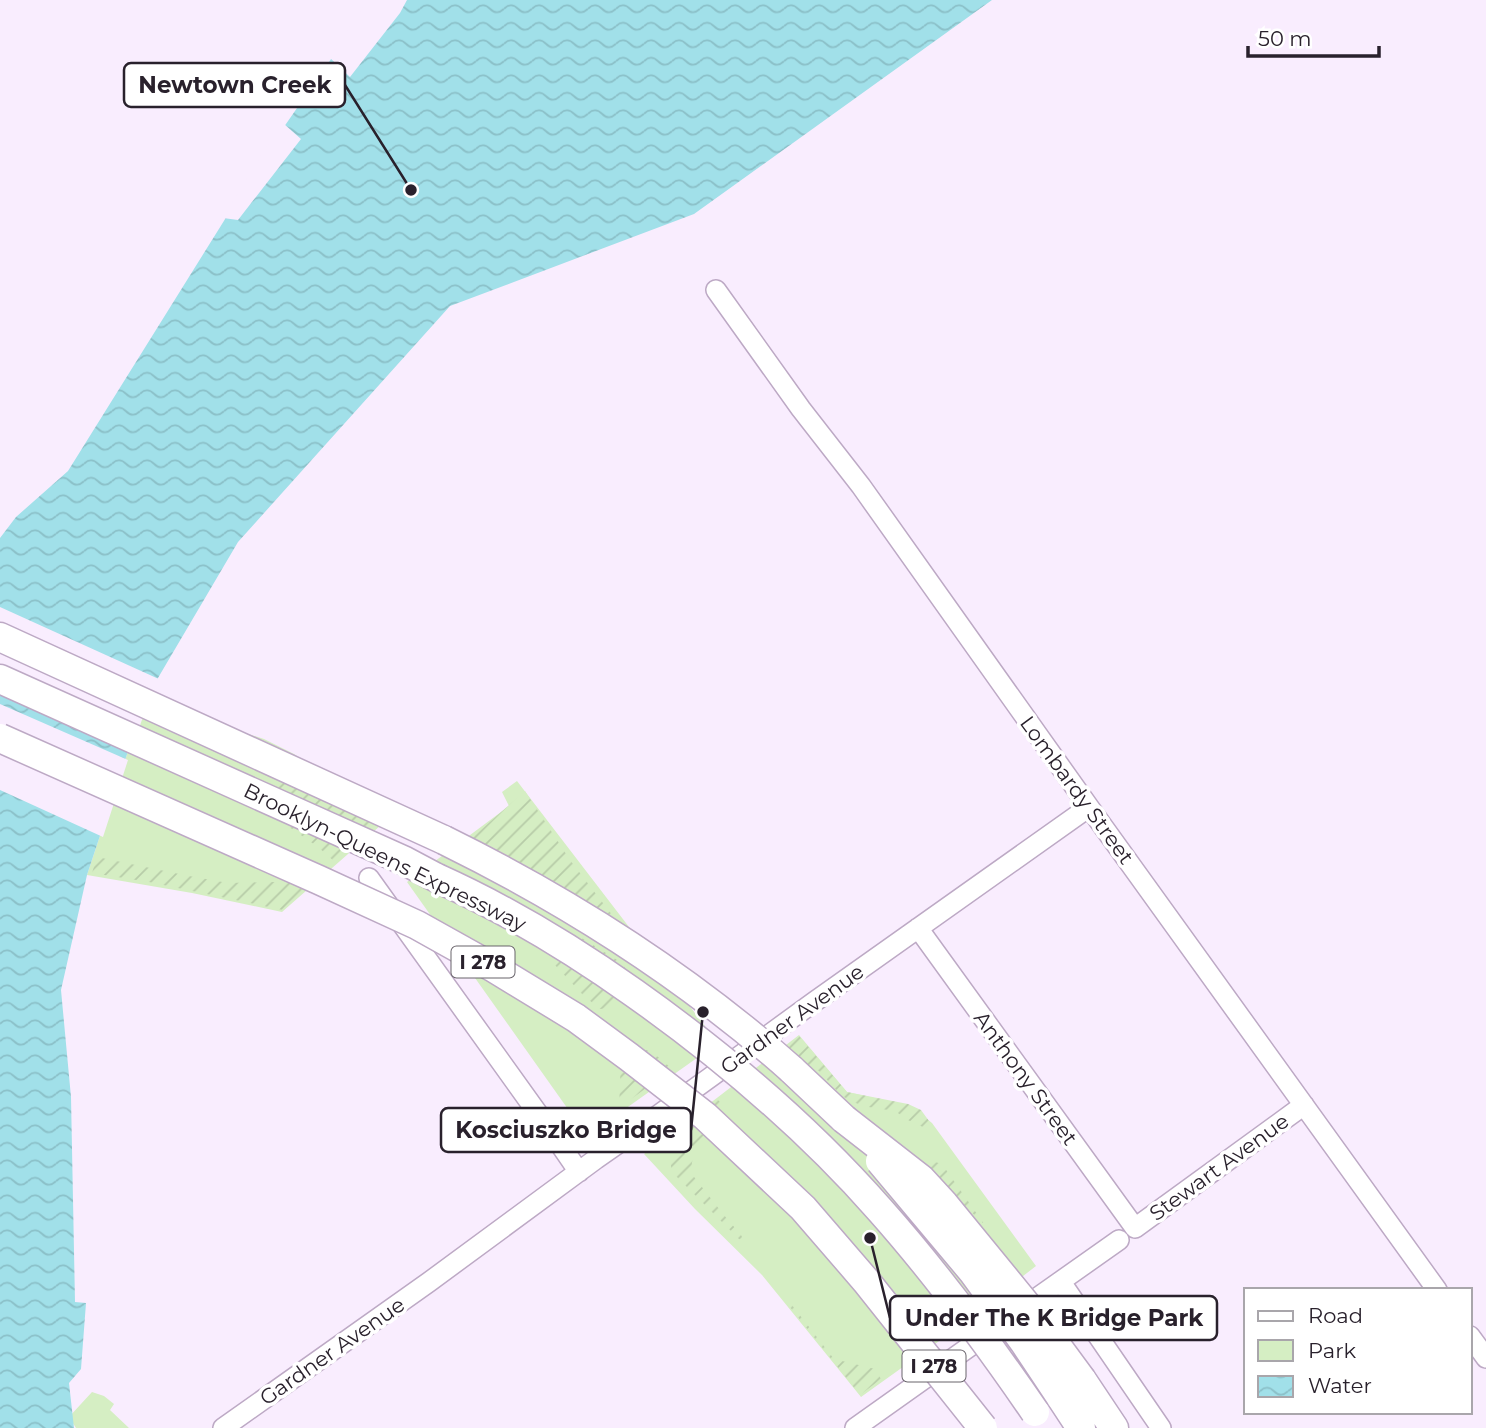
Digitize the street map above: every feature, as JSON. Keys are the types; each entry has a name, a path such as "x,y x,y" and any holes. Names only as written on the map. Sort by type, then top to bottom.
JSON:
{"highway":[{"name":"Brooklyn-Queens Expressway","path":"0,637 444,840 538,889 623,940 768,1049 844,1119 921,1179 1029,1308 1071,1388"},
{"name":"Brooklyn-Queens Expressway","path":"0,678 461,888 572,951 630,990 746,1078 839,1165 935,1275 1040,1420"},
{"name":"I 278","path":"0,738 377,906 442,939 550,1001 639,1063 729,1138 803,1208 886,1305 983,1428"},
{"path":"886,1305 962,1428"},
{"path":"1071,1388 1081,1428"},
{"path":"1071,1388 1114,1428"}],"street":[{"name":"Lombardy Street","path":"716,290 861,486 1436,1288"},
{"name":"Gardner Avenue","path":"223,1428 1089,807"},
{"path":"369,878 579,1172"},
{"name":"Anthony Street","path":"918,928 1127,1234"},
{"path":"700,985 748,1050"},
{"name":"Stewart Avenue","path":"855,1428 1304,1105"},
{"path":"1061,1282 1161,1428"},
{"path":"1472,1339 1486,1358"}],"green space":[{"path":"145,700 264,739 294,754 389,818 282,912 87,875"},
{"path":"299,760 385,819 369,836 335,862 275,815 268,791 271,782"},
{"path":"517,781 718,1043 587,1136 407,882 509,806 502,792"},
{"path":"525,791 570,860 629,937 457,851"},
{"path":"97,857 228,883 316,881 283,910 92,873"},
{"path":"577,935 622,963 628,973 629,979 610,1008 600,1009 555,965"},
{"path":"799,1035 847,1092 911,1106 932,1123 1036,1266 942,1339 861,1397 762,1275 644,1154"},
{"path":"799,1036 847,1092 908,1104 921,1110 929,1121 925,1128 895,1111 862,1106 842,1096 819,1071 784,1054 789,1044"},
{"path":"633,1047 659,1057 672,1069 619,1108 621,1058"},
{"path":"717,1099 720,1102 692,1162 691,1173 744,1241 672,1172 671,1146 675,1136 687,1120"},
{"path":"935,1162 942,1164 984,1224 925,1168"},
{"path":"788,1300 834,1359 875,1369 881,1379 860,1395 786,1302"},
{"path":"92,1392 104,1396 114,1404 110,1410 129,1428 76,1428 69,1417"}],"water":[{"path":"372,0 992,0 694,214 450,306 238,542 145,700 87,875 61,990 71,1097 75,1302 86,1303 81,1369 69,1383 74,1428 0,1428 0,538 16,517 68,471 270,147"}],"pier":[{"path":"368,0 407,0 400,13 350,77 329,57"},
{"path":"284,124 301,139 238,220 223,218 265,149"},
{"path":"0,607 161,680 148,702 131,752 0,692"},
{"path":"0,704 128,760 103,837 0,790"}],"place":[{"name":"Newtown Creek","path":"411,190"},
{"name":"Kosciuszko Bridge","path":"703,1012"},
{"name":"Under The K Bridge Park","path":"870,1238"}]}
